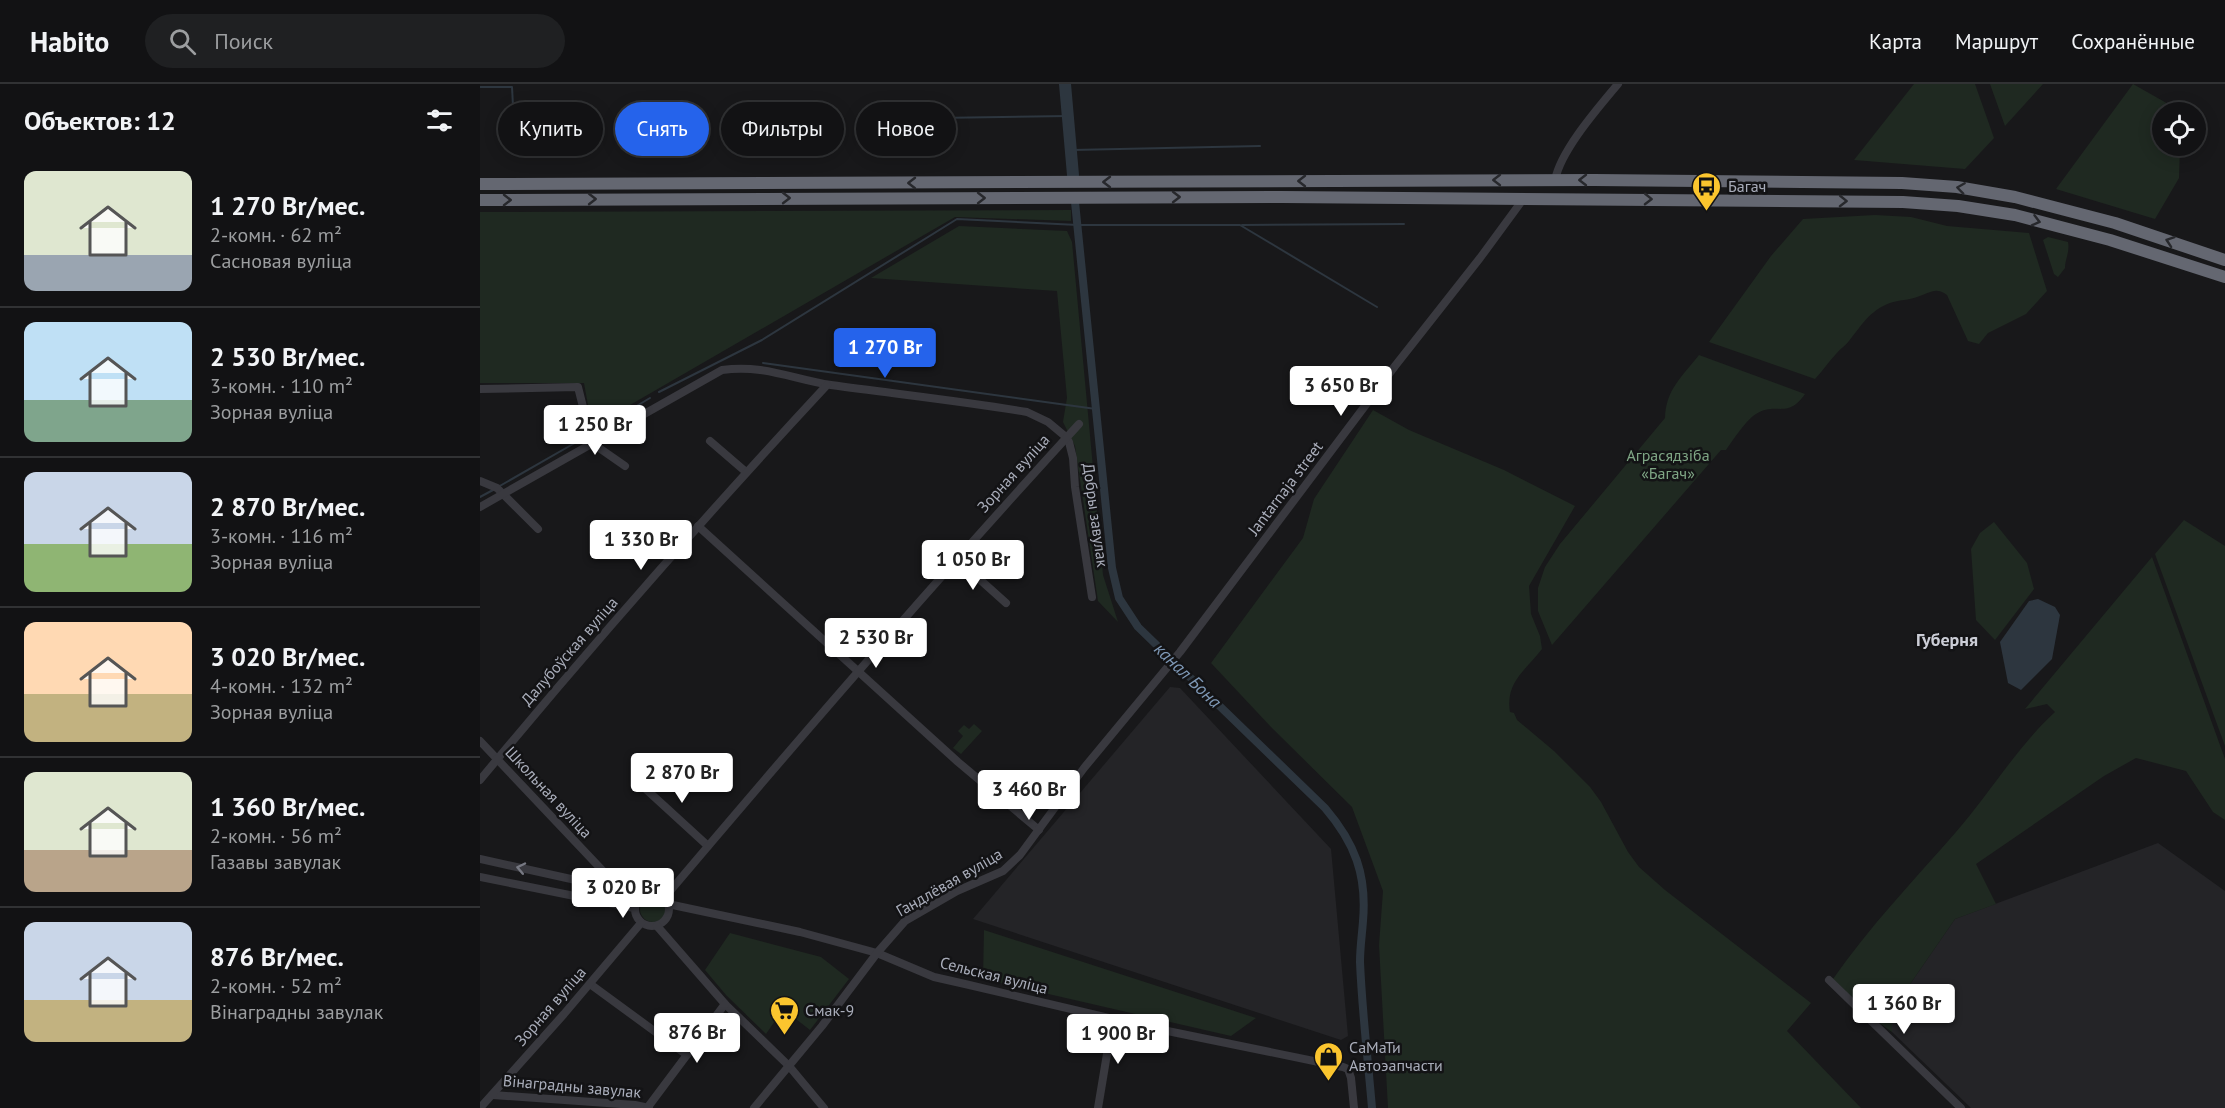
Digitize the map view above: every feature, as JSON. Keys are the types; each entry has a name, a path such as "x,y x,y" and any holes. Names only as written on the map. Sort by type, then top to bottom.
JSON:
{"highway":[{"path":"480,183 1555,180 1902,183 1957,187 2015,197 2115,223 2225,260"},
{"path":"480,200 1102,197 1903,202 1958,206 2015,215 2079,232 2225,277"}],"street":[{"path":"1555,180 1569,148 1618,84"},
{"name":"Jantarnaja street","path":"1180,652 1524,198"},
{"path":"480,507 722,370 742,367 765,369 827,385 1027,412 1048,422 1066,437"},
{"name":"Далубоўская вуліца","path":"480,780 551,693 746,472 827,385"},
{"path":"480,389 578,387 592,443 625,466"},
{"name":"Зорная вуліца","path":"657,926 668,917 667,901 708,846 1022,484 1079,424"},
{"name":"Добры завулак","path":"1066,437 1073,458 1075,488 1092,597"},
{"path":"710,441 746,472"},
{"path":"480,481 497,488 538,530"},
{"path":"698,526 958,762 1039,830"},
{"path":"957,559 1006,603"},
{"name":"Гандлёвая вуліца","path":"754,1108 905,921 957,891 1003,871 1012,863 1084,768 1180,652"},
{"name":"Школьная вуліца","path":"480,741 621,890"},
{"path":"637,781 708,846"},
{"path":"480,859 621,890 636,903 637,919 646,926 657,926 725,1005 789,1066 824,1108"},
{"path":"480,877 636,903"},
{"path":"636,903 647,892 653,892 667,901"},
{"name":"Сельская вуліца","path":"667,901 800,932 877,953 934,977 1343,1067 1348,1069 1351,1078 1354,1108"},
{"name":"Зорная вуліца","path":"480,1108 641,923"},
{"path":"1829,980 1960,1108"},
{"path":"590,984 687,1055"},
{"name":"Вінаградны завулак","path":"493,1095 648,1108 725,1005"},
{"path":"1098,1108 1113,1018"}],"shaded area":[{"path":"2038,599 2055,607 2060,615 2052,659 2021,690 2008,683 2000,642 2029,601"},
{"path":"1170,687 1180,688 1331,849 1348,1036 1341,1040 973,919"},
{"path":"2158,843 2225,891 2225,1108 1971,1108 1892,1032 1892,1019 1897,1003 1955,919"}],"green space":[{"path":"1914,84 1975,84 1994,138 1965,169 1854,160"},
{"path":"1990,84 2043,84 2005,126"},
{"path":"2133,84 2165,102 2152,102 2152,156 2180,156 2179,178 2155,219 2056,189"},
{"path":"1071,210 1071,221 955,217 592,427 584,383 480,383 480,212"},
{"path":"1875,215 1911,217 1947,226 2029,233 2047,291 2026,314 1988,333 1979,344 1968,341 1947,295 1943,292 1932,291 1890,303 1866,319 1815,379 1709,342 1771,256 1803,219"},
{"path":"959,226 1067,231 1072,242 1103,575 1118,622 1098,601 1075,446 1063,422 1067,398 1057,291 871,278"},
{"path":"2048,237 2068,242 2065,268 2058,277 2054,274 2043,240"},
{"name":"Аграсядзіба «Багач»","path":"1699,355 1805,394 1793,406 1763,410 1748,421 1726,450 1721,450 1552,645 1538,611 1538,588 1545,567 1560,544 1665,418 1668,399 1672,391"},
{"path":"1373,410 1409,430 1504,470 1575,506 1529,586 1531,614 1540,636 1542,649 1514,684 1509,702 1510,712 1514,713 1517,720 1554,751 1590,787 1639,867 1665,890 1811,1003 1787,1031 1861,1108 1388,1108 1379,945 1383,891 1352,807 1271,727 1211,663 1303,538 1314,499"},
{"path":"2184,520 2225,546 2225,746 2155,554"},
{"path":"1994,522 2027,563 2034,589 1995,640 1976,620 1971,549 1980,533"},
{"path":"2152,557 2225,759 2225,820 2213,812 2186,771 2136,758 2104,776 1976,864 1996,904 1955,919 1897,1003 1892,1019 1892,1032 1874,1019 1833,979 1877,922 1968,817 2028,740 2055,712 2047,704 2025,709"},
{"path":"974,724 982,731 961,754 953,748 963,736 958,731 964,725 969,729"},
{"path":"653,896 662,900 666,909 662,918 653,922 644,918 640,909 644,900"},
{"path":"984,930 1256,1018 1231,1036 983,979"},
{"path":"730,933 821,957 849,979 810,1030 783,1009 766,1034 726,995 705,970"}],"waterway":[{"name":"канал Бона","path":"1065,84 1073,175"},
{"path":"480,87 512,87 513,102"},
{"path":"956,118 1068,116"},
{"path":"1072,150 1260,146"},
{"name":"канал Бона","path":"1075,202 1112,568 1119,598 1138,627 1325,808 1351,847 1357,860 1363,889 1360,962 1372,1108"},
{"path":"659,392 762,340 957,219 1078,225 1240,225 1377,307"},
{"path":"1242,225 1404,224"},
{"path":"763,363 1096,409"},
{"path":"591,433 650,398"},
{"path":"498,487 587,436"},
{"path":"480,497 493,490"}],"place":[{"name":"Багач","path":"1707,212"},
{"name":"Смак-9","path":"784,1036"},
{"name":"СаМаТи Автоэапчасти","path":"1328,1082"}],"district":[{"name":"Губерня","path":"1947,639"}]}
